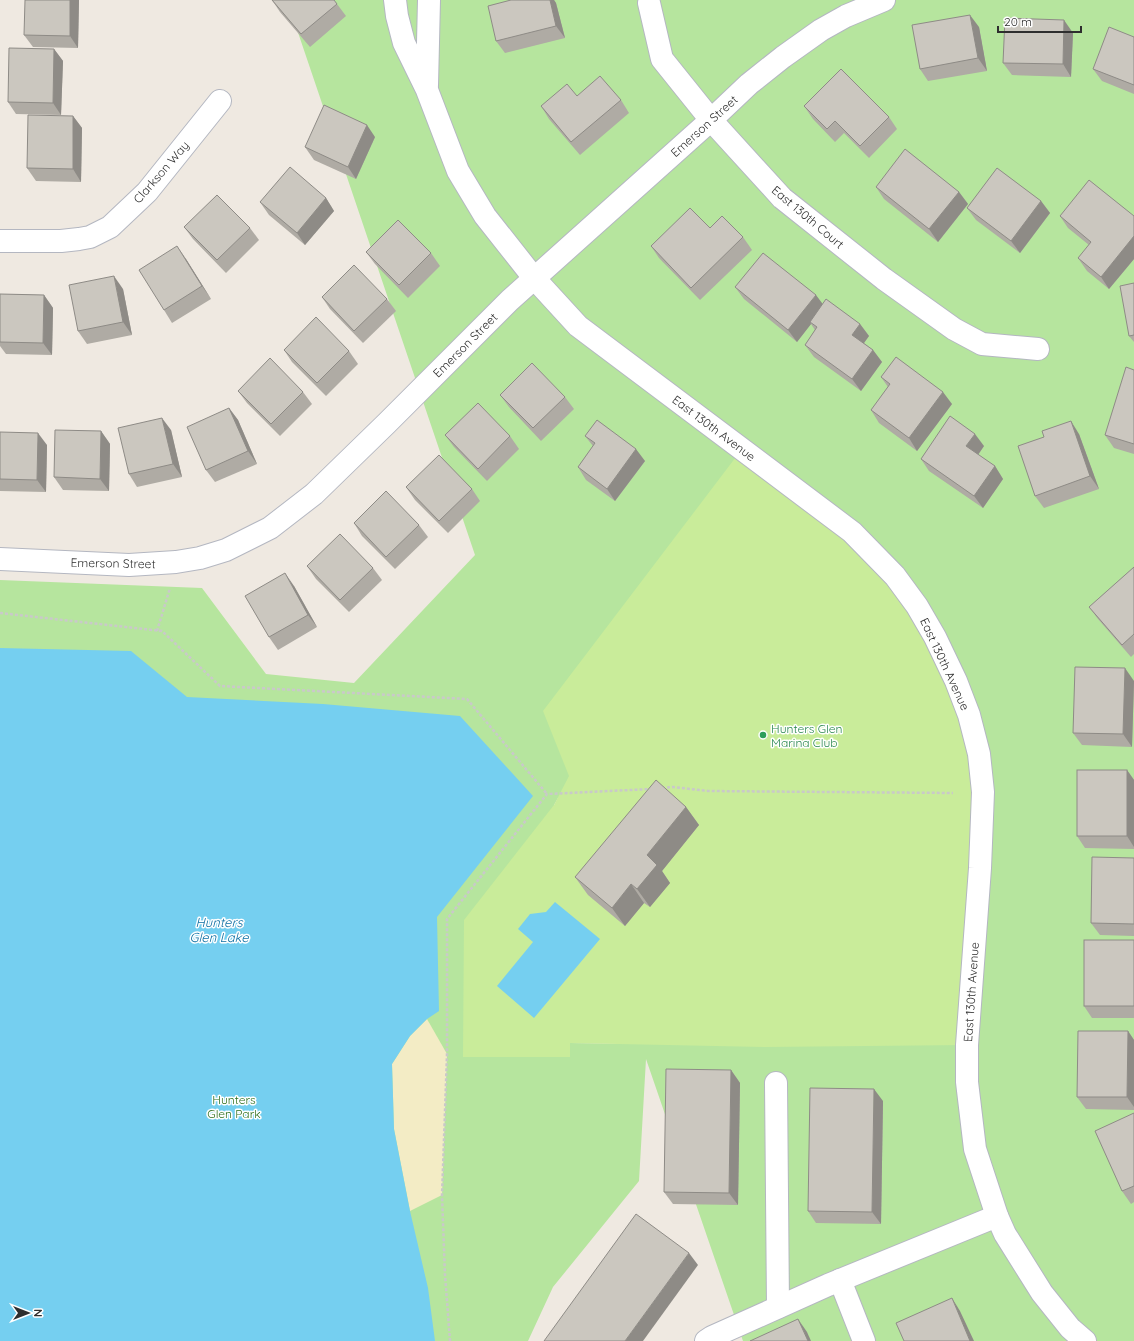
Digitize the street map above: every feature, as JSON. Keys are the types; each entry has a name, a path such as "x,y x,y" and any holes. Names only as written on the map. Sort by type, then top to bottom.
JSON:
{"street":[{"name":"East 130th Avenue","path":"394,0 404,43 427,90 458,171 485,216 534,278 578,326 852,532 895,576 917,606 935,637 956,681 969,715 979,754 983,792 980,868 967,1045 967,1082 975,1149 997,1216 1005,1234 1042,1293 1070,1328 1084,1341"},
{"name":"East 130th Avenue","path":"427,90 429,0"},
{"name":"Emerson Street","path":"0,559 129,565 176,562 200,558 226,550 270,528 309,498 387,423 510,300 766,71 821,30 846,16 884,0"},
{"name":"East 130th Court","path":"649,4 662,59 711,120 782,198 884,279 954,329 982,344 1038,349"},
{"name":"Clarkson Way","path":"0,241 61,241 79,239 110,227 147,192 220,102"},
{"path":"776,1083 778,1307"},
{"path":"706,1341 840,1280 997,1216"},
{"path":"840,1280 864,1341"}],"path":[{"path":"157,631 169,594 176,562"},
{"path":"0,614 162,631 220,686 467,699 547,794"},
{"path":"450,1341 445,1275 442,1195 446,1054 447,919 547,794 673,788 708,791 953,793"}],"green space":[{"name":"Hunters Glen Park","path":"287,0 1134,0 1134,1341 743,1341 646,1059 639,1181 553,1287 528,1341 0,1341 0,580 202,588 266,674 354,683 475,555","holes":["558,798 641,1044 570,1043 570,1056 554,805"]},
{"name":"Hunters Glen Marina Club","path":"742,449 895,576 979,754 967,1045 765,1047 570,1043 570,1057 463,1057 464,920 554,805 569,776 543,711"}],"sand":[{"path":"427,1019 447,1054 442,1195 410,1211 394,1129 392,1064 410,1036"}],"water":[{"name":"Hunters Glen Lake","path":"0,648 131,651 187,697 323,704 460,716 533,796 437,917 439,1011 427,1019 410,1036 392,1064 394,1129 410,1211 428,1288 435,1341 0,1341"},
{"path":"555,902 600,939 534,1018 497,986 533,942 518,929 530,914 546,912"}],"building":[{"path":"25,0 70,0 70,36 24,35"},
{"path":"272,0 334,0 337,4 301,34"},
{"path":"511,0 550,0 556,26 496,41 488,6"},
{"path":"970,15 978,58 920,69 912,25"},
{"path":"1005,18 1064,20 1063,64 1003,63"},
{"path":"1109,27 1134,37 1134,85 1093,69"},
{"path":"9,48 54,49 53,103 8,102"},
{"path":"841,69 889,117 860,146 835,121 827,129 804,106"},
{"path":"600,76 621,100 571,142 541,106 567,84 577,96"},
{"path":"324,105 367,125 348,167 305,147"},
{"path":"28,115 73,116 73,169 27,168"},
{"path":"905,149 959,192 929,229 876,187"},
{"path":"290,167 326,198 297,233 260,202"},
{"path":"997,168 1041,201 1011,241 967,208"},
{"path":"1089,180 1134,216 1134,236 1101,277 1078,258 1091,242 1060,216"},
{"path":"217,195 250,228 217,260 184,227"},
{"path":"690,208 710,228 722,216 743,237 691,288 651,246"},
{"path":"398,220 431,253 399,285 366,252"},
{"path":"177,246 202,286 164,310 139,270"},
{"path":"763,253 816,295 788,330 735,287"},
{"path":"354,265 387,299 354,331 322,297"},
{"path":"114,276 123,322 78,331 69,285"},
{"path":"1134,283 1134,335 1129,336 1120,286"},
{"path":"0,294 44,295 43,343 0,342"},
{"path":"826,299 860,324 852,335 873,350 852,379 805,345 817,327 810,322"},
{"path":"316,317 349,351 317,383 284,350"},
{"path":"896,357 943,392 909,438 871,410 890,384 881,377"},
{"path":"270,358 303,392 271,424 238,391"},
{"path":"532,363 565,397 533,428 500,395"},
{"path":"1126,367 1134,370 1134,444 1105,435"},
{"path":"478,403 510,436 478,469 445,435"},
{"path":"229,408 248,451 206,470 187,427"},
{"path":"950,416 975,434 966,446 995,466 974,496 921,459"},
{"path":"162,418 173,464 129,474 118,428"},
{"path":"597,420 636,449 607,489 578,467 595,443 585,436"},
{"path":"1071,421 1090,476 1035,496 1018,446 1044,437 1042,431"},
{"path":"55,430 101,431 100,479 54,477"},
{"path":"0,432 38,433 37,480 0,479"},
{"path":"439,455 472,489 439,521 406,487"},
{"path":"386,491 419,525 386,557 354,523"},
{"path":"340,534 373,568 340,600 307,566"},
{"path":"1134,567 1134,634 1122,645 1089,607"},
{"path":"285,573 308,615 269,637 245,596"},
{"path":"1075,667 1125,668 1123,734 1073,733"},
{"path":"1077,770 1127,770 1127,836 1077,836"},
{"path":"656,780 686,807 647,855 657,865 637,889 631,884 612,908 575,877"},
{"path":"1092,857 1134,858 1134,924 1091,923"},
{"path":"1084,940 1134,940 1134,1006 1084,1006"},
{"path":"1078,1031 1128,1031 1127,1097 1077,1097"},
{"path":"666,1069 731,1070 729,1193 664,1192"},
{"path":"810,1088 874,1089 872,1212 808,1211"},
{"path":"1134,1113 1134,1186 1122,1191 1095,1131"},
{"path":"636,1214 689,1253 625,1341 544,1341"},
{"path":"952,1298 970,1341 904,1341 896,1323"},
{"path":"798,1319 808,1341 750,1341"}],"place":[{"name":"Hunters Glen Marina Club","path":"763,735"}]}
